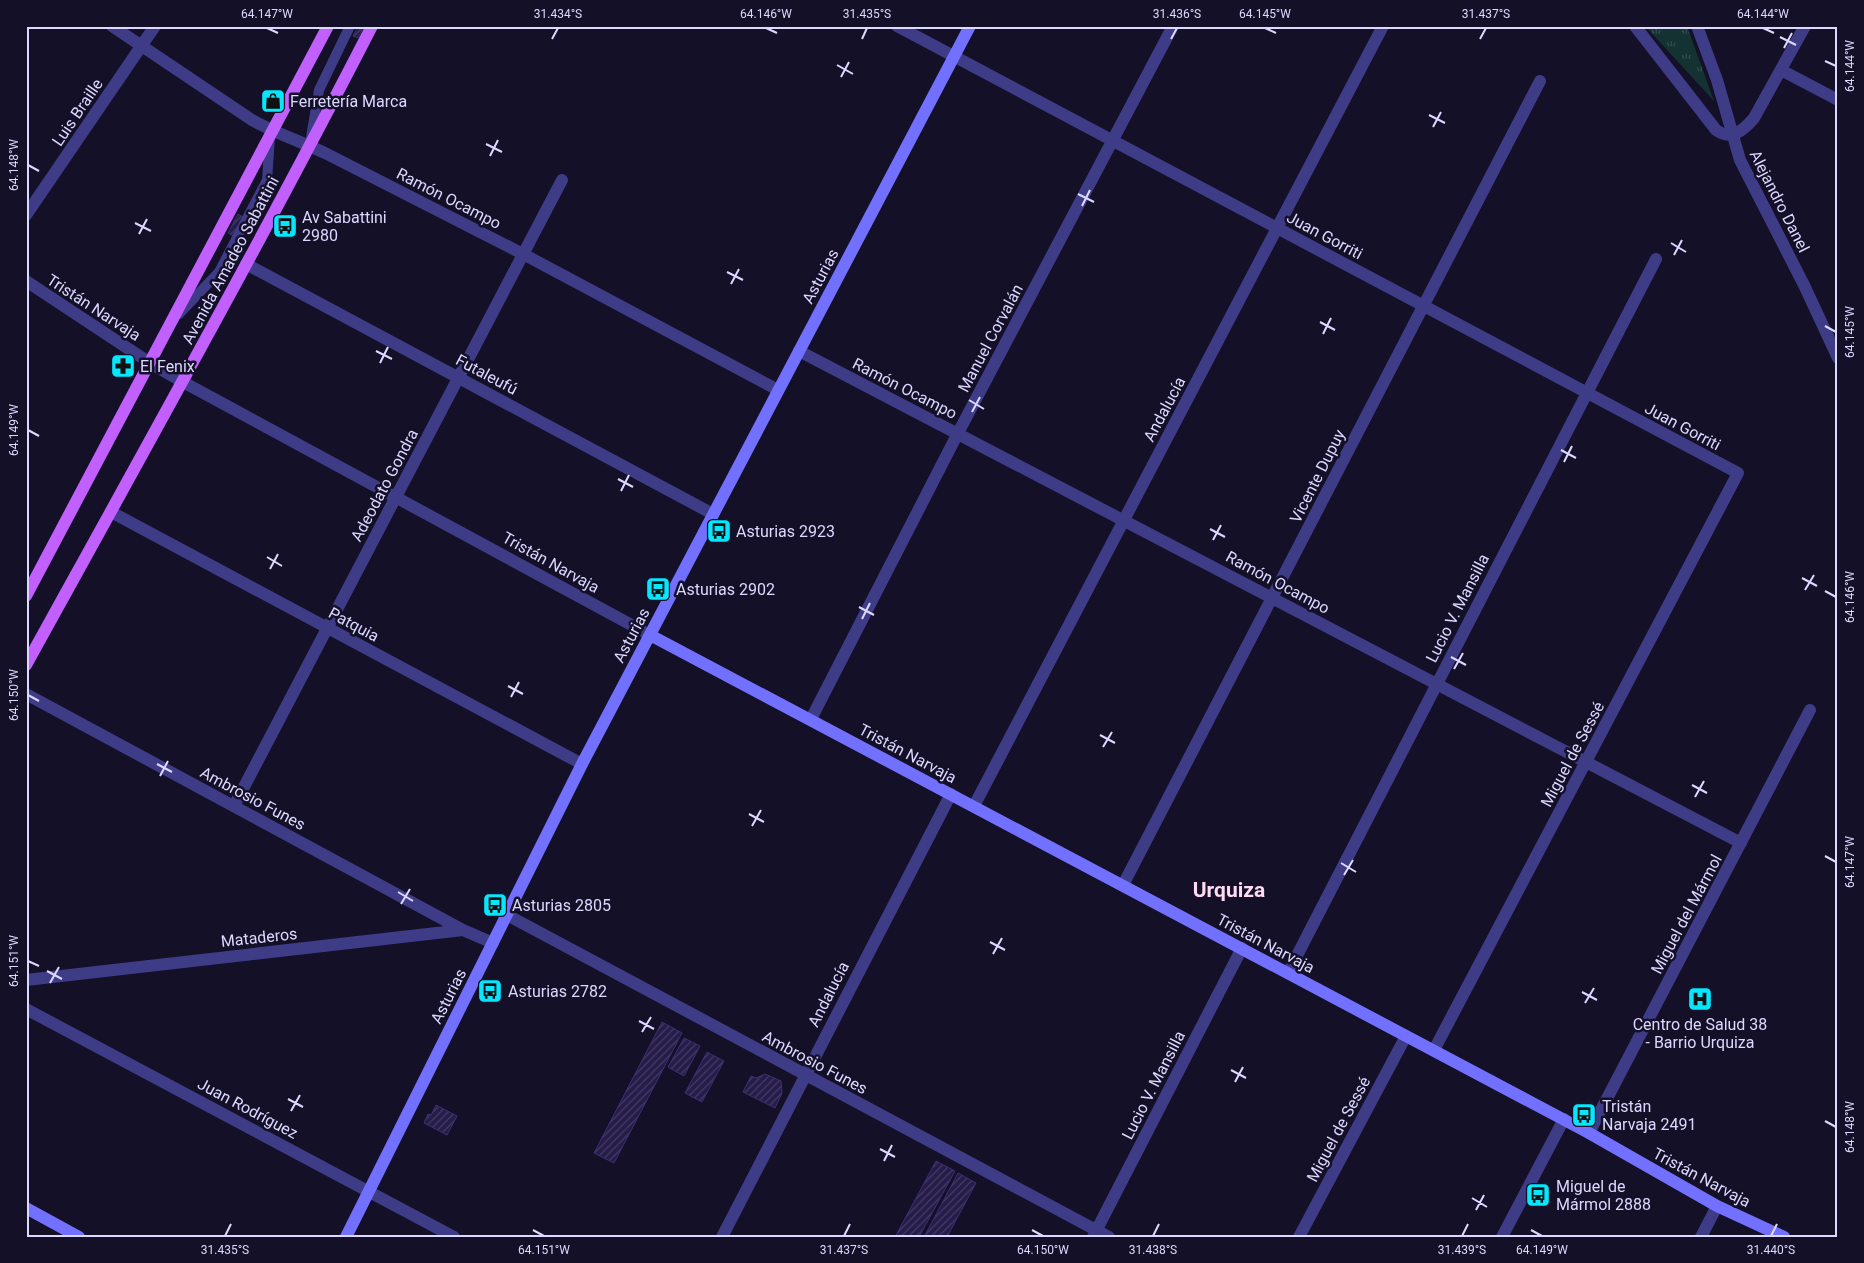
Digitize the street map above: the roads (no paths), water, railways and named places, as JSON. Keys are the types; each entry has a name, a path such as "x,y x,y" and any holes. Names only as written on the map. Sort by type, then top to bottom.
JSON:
{"main road":[{"name":"Avenida Amadeo Sabattini","path":"26,596 328,26"},
{"name":"Avenida Amadeo Sabattini","path":"26,665 183,382 372,26"}],"street":[{"name":"Ramón Ocampo","path":"112,26 271,131 310,145 523,254 778,390"},
{"name":"Luis Braille","path":"26,215 155,26"},
{"name":"Juan Gorriti","path":"897,26 1738,473"},
{"name":"Asturias","path":"346,1237 582,764 970,26"},
{"name":"Manuel Corvalán","path":"811,719 958,433 1172,26"},
{"name":"Andalucía","path":"974,806 1383,26"},
{"path":"1635,26 1716,130 1722,135 1732,135 1746,128 1754,118 1805,26"},
{"name":"Alejandro Danel","path":"1697,26 1717,80 1732,135 1746,175 1804,285 1838,358"},
{"path":"1781,70 1838,100"},
{"name":"Vicente Dupuy","path":"1123,885 1540,81"},
{"name":"Adeodato Gondra","path":"234,806 562,180"},
{"name":"Lucio V. Mansilla","path":"1288,973 1656,259"},
{"name":"Futaleufú","path":"246,264 713,514"},
{"name":"Tristán Narvaja","path":"26,282 150,363 183,382 650,634 1564,1119 1717,1206 1784,1237"},
{"name":"Ramón Ocampo","path":"799,351 1741,843"},
{"name":"Miguel de Sessé","path":"1434,1050 1738,473"},
{"name":"Patquia","path":"110,512 582,764"},
{"name":"Ambrosio Funes","path":"26,694 463,930"},
{"name":"Miguel del Mármol","path":"1589,1133 1810,710"},
{"name":"Andalucía","path":"722,1237 951,794"},
{"name":"Ambrosio Funes","path":"507,915 805,1074 1095,1233 1109,1237"},
{"name":"Mataderos","path":"26,980 463,930 493,943"},
{"name":"Lucio V. Mansilla","path":"1095,1233 1242,948"},
{"name":"Juan Rodríguez","path":"26,1009 369,1190 454,1237"},
{"name":"Miguel de Sessé","path":"1299,1237 1406,1036"},
{"path":"1502,1237 1564,1119"},
{"path":"1701,1237 1717,1206"},
{"path":"26,1208 79,1237"}],"lane":[{"path":"310,145 319,90 350,26"},
{"path":"171,323 219,272 268,180 271,131"}],"place":[{"name":"Ferretería Marca","path":"273,101"},
{"name":"Av Sabattini 2980","path":"285,226"},
{"name":"El Fenix","path":"123,366"},
{"name":"Asturias 2923","path":"719,531"},
{"name":"Asturias 2902","path":"658,589"},
{"name":"Asturias 2805","path":"495,905"},
{"name":"Asturias 2782","path":"490,991"},
{"name":"Centro de Salud 38 - Barrio Urquiza","path":"1700,999"},
{"name":"Tristán Narvaja 2491","path":"1584,1115"},
{"name":"Miguel de Mármol 2888","path":"1538,1195"}],"district":[{"name":"Urquiza","path":"1229,890"}]}
